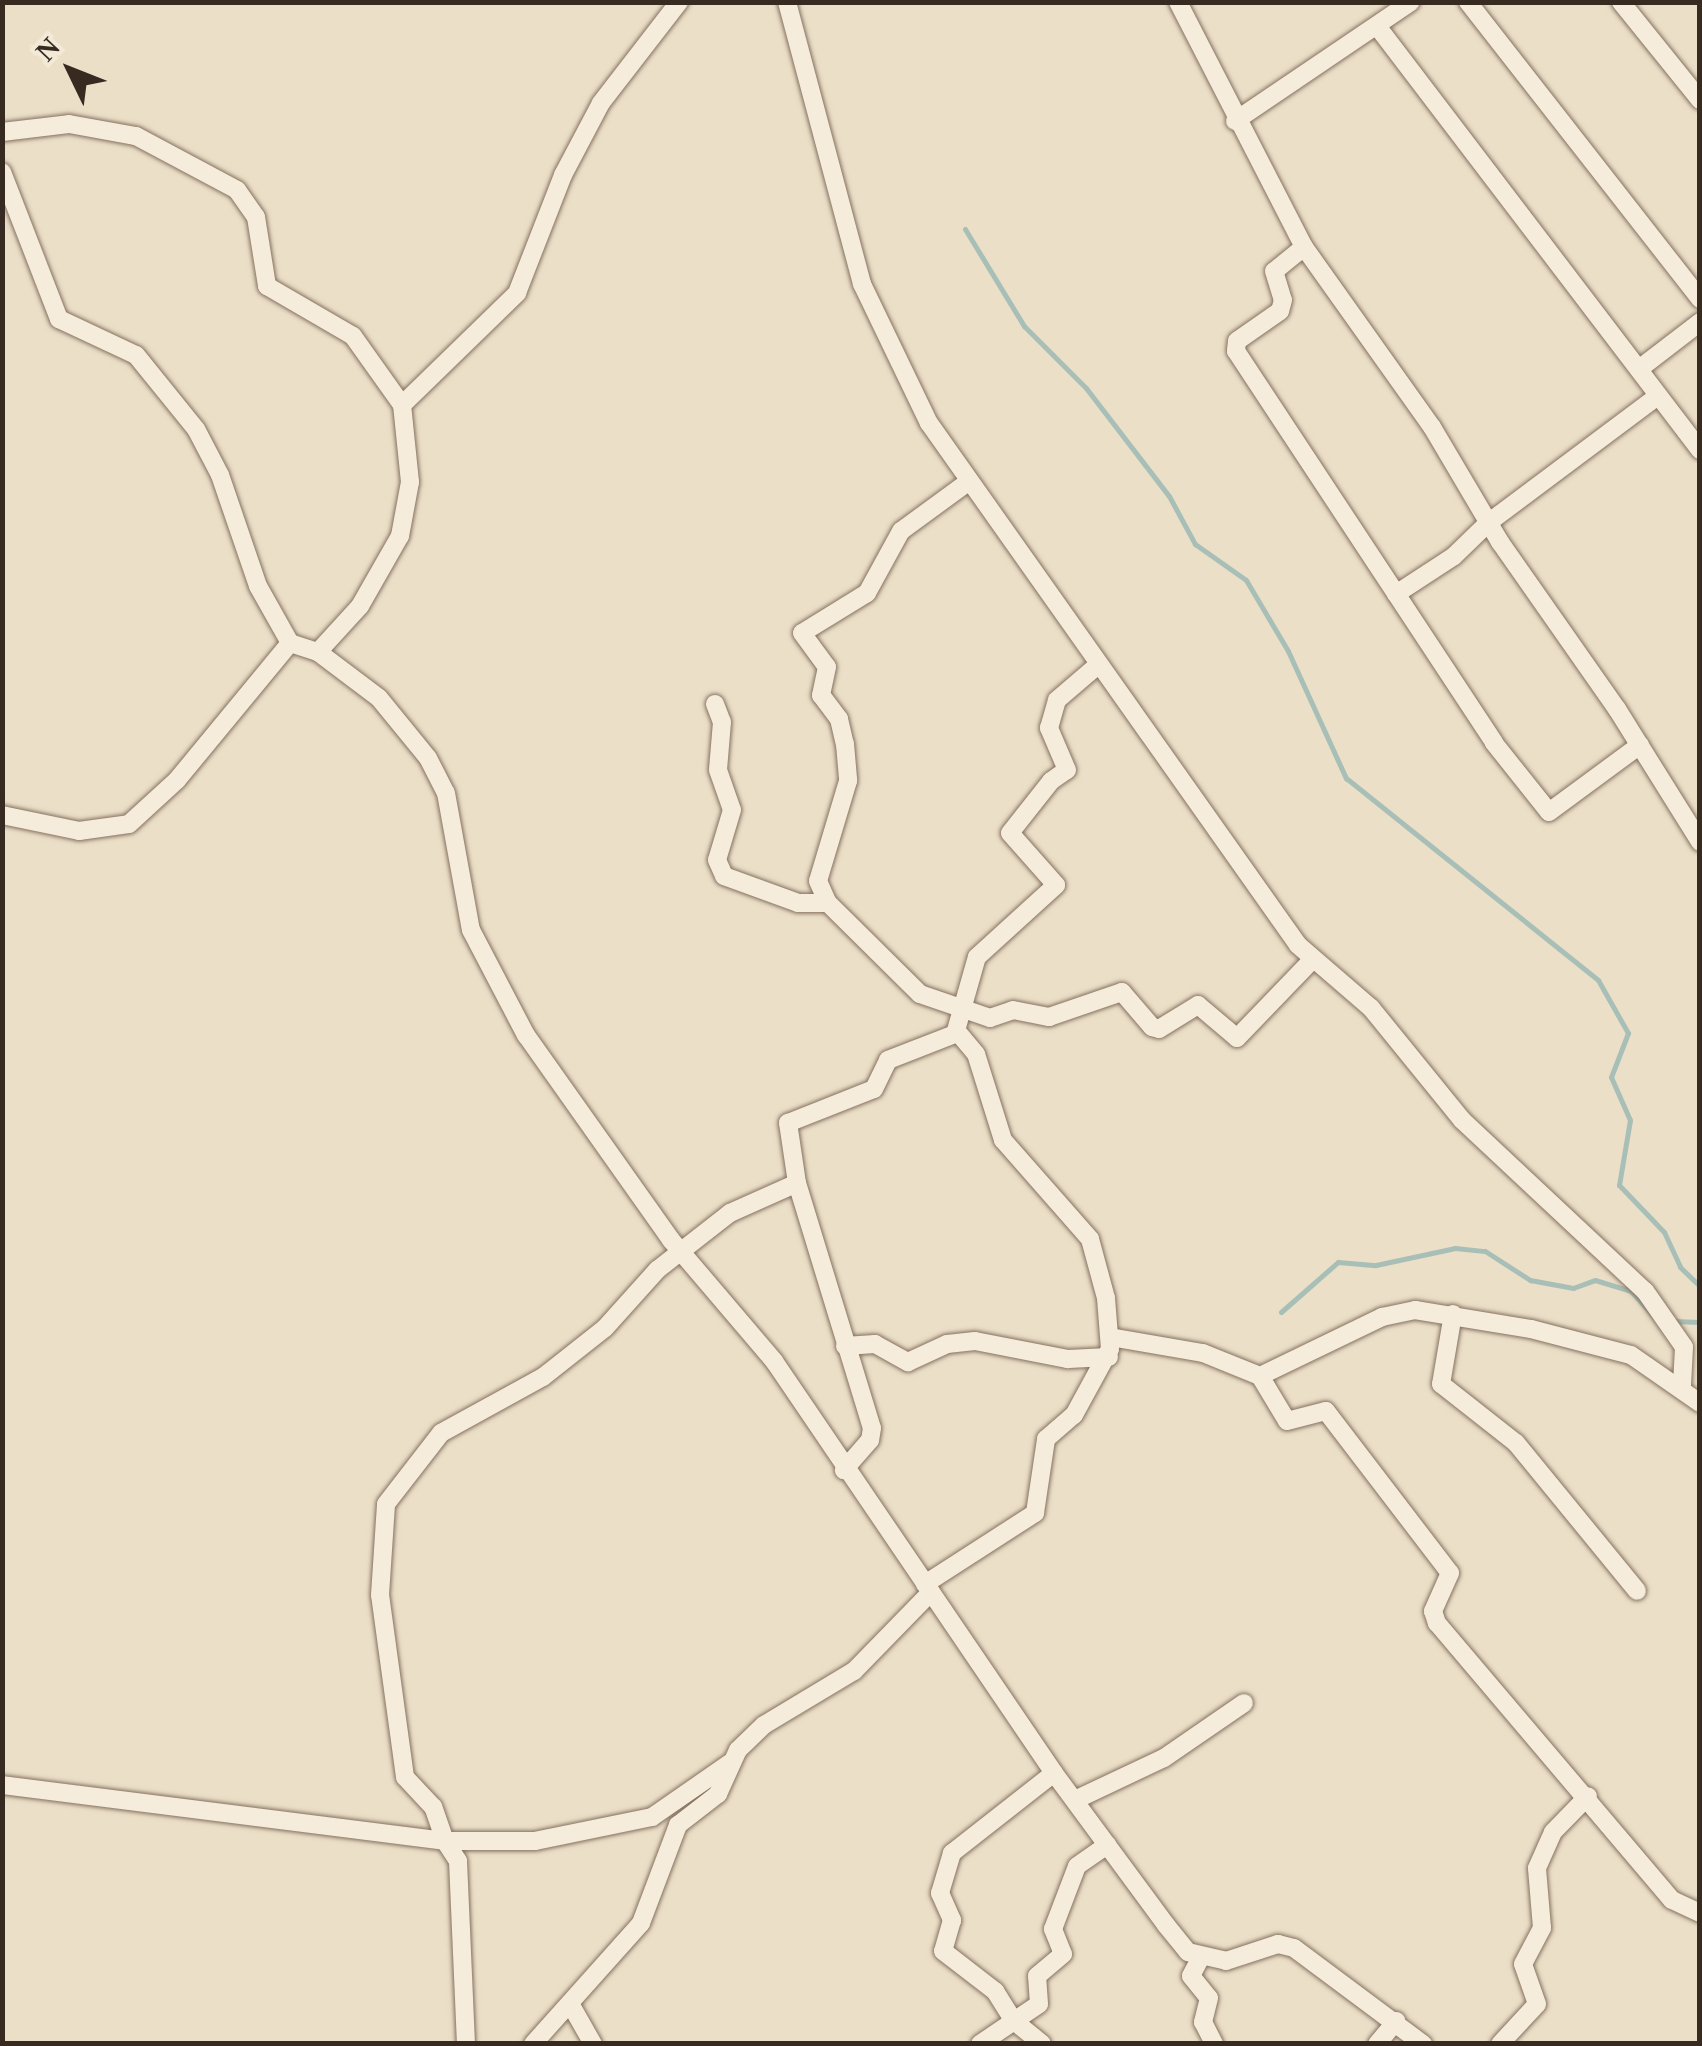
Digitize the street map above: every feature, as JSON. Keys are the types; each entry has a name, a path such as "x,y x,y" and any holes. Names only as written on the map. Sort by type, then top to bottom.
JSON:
{"street":[{"path":"402,405 517,293 563,175 604,98 679,2"},
{"path":"787,2 862,284 929,423 1100,664 1180,787 1313,959 1371,1008 1452,1110 1665,1322 1685,1351 1682,1385"},
{"path":"1178,2 1235,121 1304,247 1425,417 1488,522 1640,745 1700,842"},
{"path":"1235,121 1410,2"},
{"path":"1468,2 1700,299"},
{"path":"1621,2 1700,100"},
{"path":"1377,26 1700,450"},
{"path":"2,132 69,124 136,136 237,190 256,217 267,286 353,336 402,405 410,482 400,536 360,606 318,652"},
{"path":"2,172 59,319 136,356 196,429 220,475 258,586 290,643 318,652 379,698 428,758 446,793 476,941 526,1035 680,1250 764,1347 844,1470 1054,1773 1166,1926 1201,1957 1226,1962 1286,1945 1396,2021 1422,2044"},
{"path":"1304,247 1274,271 1284,300 1280,310 1237,341 1236,352 1396,594 1544,812 1640,745"},
{"path":"1639,370 1700,322"},
{"path":"1396,594 1454,556 1488,522 1658,396"},
{"path":"968,482 900,532 866,593 802,633 827,666 821,695 840,720 845,744 848,781 818,880 828,902 915,990 990,1018 1013,1010 1044,1018 1122,992 1152,1027 1158,1029 1198,1005 1237,1038 1313,959"},
{"path":"2,815 78,830 129,824 177,780 290,643"},
{"path":"2,1785 445,1841 535,1842 652,1817 678,1793 730,1763 764,1725 862,1664 928,1588 1035,1513 1046,1439 1074,1416 1109,1357 1110,1337 1090,1239 1003,1140 976,1054 957,1031 959,1008 980,952 1056,885 1010,833 1051,781 1067,770 1049,728 1058,700 1100,664"},
{"path":"714,704 722,722 718,770 732,810 717,860 724,876 798,904 828,902"},
{"path":"844,1470 872,1435 797,1183 788,1122 874,1089 888,1060 957,1031"},
{"path":"466,2044 458,1862 433,1808 405,1777 379,1588 386,1504 441,1434 543,1377 605,1328 680,1250 742,1205 797,1183"},
{"path":"1260,1376 1382,1317 1415,1310 1453,1314 1631,1355 1682,1385 1700,1403"},
{"path":"1453,1314 1442,1384 1516,1443 1636,1591"},
{"path":"1110,1337 1203,1353 1260,1376 1282,1418 1293,1422 1322,1408 1450,1574 1434,1606 1437,1623 1588,1796 1672,1900 1700,1914"},
{"path":"845,1346 875,1344 908,1362 947,1344 975,1341 1068,1359 1109,1357"},
{"path":"1075,1800 1164,1758 1244,1703"},
{"path":"534,2044 572,2007 641,1923 678,1825 718,1794 730,1763"},
{"path":"1042,2044 1014,2021 996,1991 943,1951 952,1920 940,1894 952,1854 1054,1773"},
{"path":"1500,2044 1537,2004 1523,1964 1542,1928 1536,1868 1553,1832 1588,1796"},
{"path":"980,2044 1039,2004 1037,1976 1063,1954 1053,1929 1077,1866 1107,1845"},
{"path":"1201,1957 1191,1976 1209,1998 1203,2022 1214,2044"},
{"path":"572,2007 593,2044"},
{"path":"1377,2044 1396,2021"}],"waterway":[{"path":"965,229 1024,326 1086,388 1169,496 1195,544 1246,580 1288,651 1346,778 1598,980 1628,1033 1611,1077 1630,1120 1619,1185 1664,1232 1680,1267 1700,1286"},
{"path":"1281,1312 1338,1262 1376,1265 1455,1248 1485,1251 1530,1280 1573,1288 1595,1280 1631,1291 1657,1320"},
{"path":"1673,1321 1700,1322"}]}
